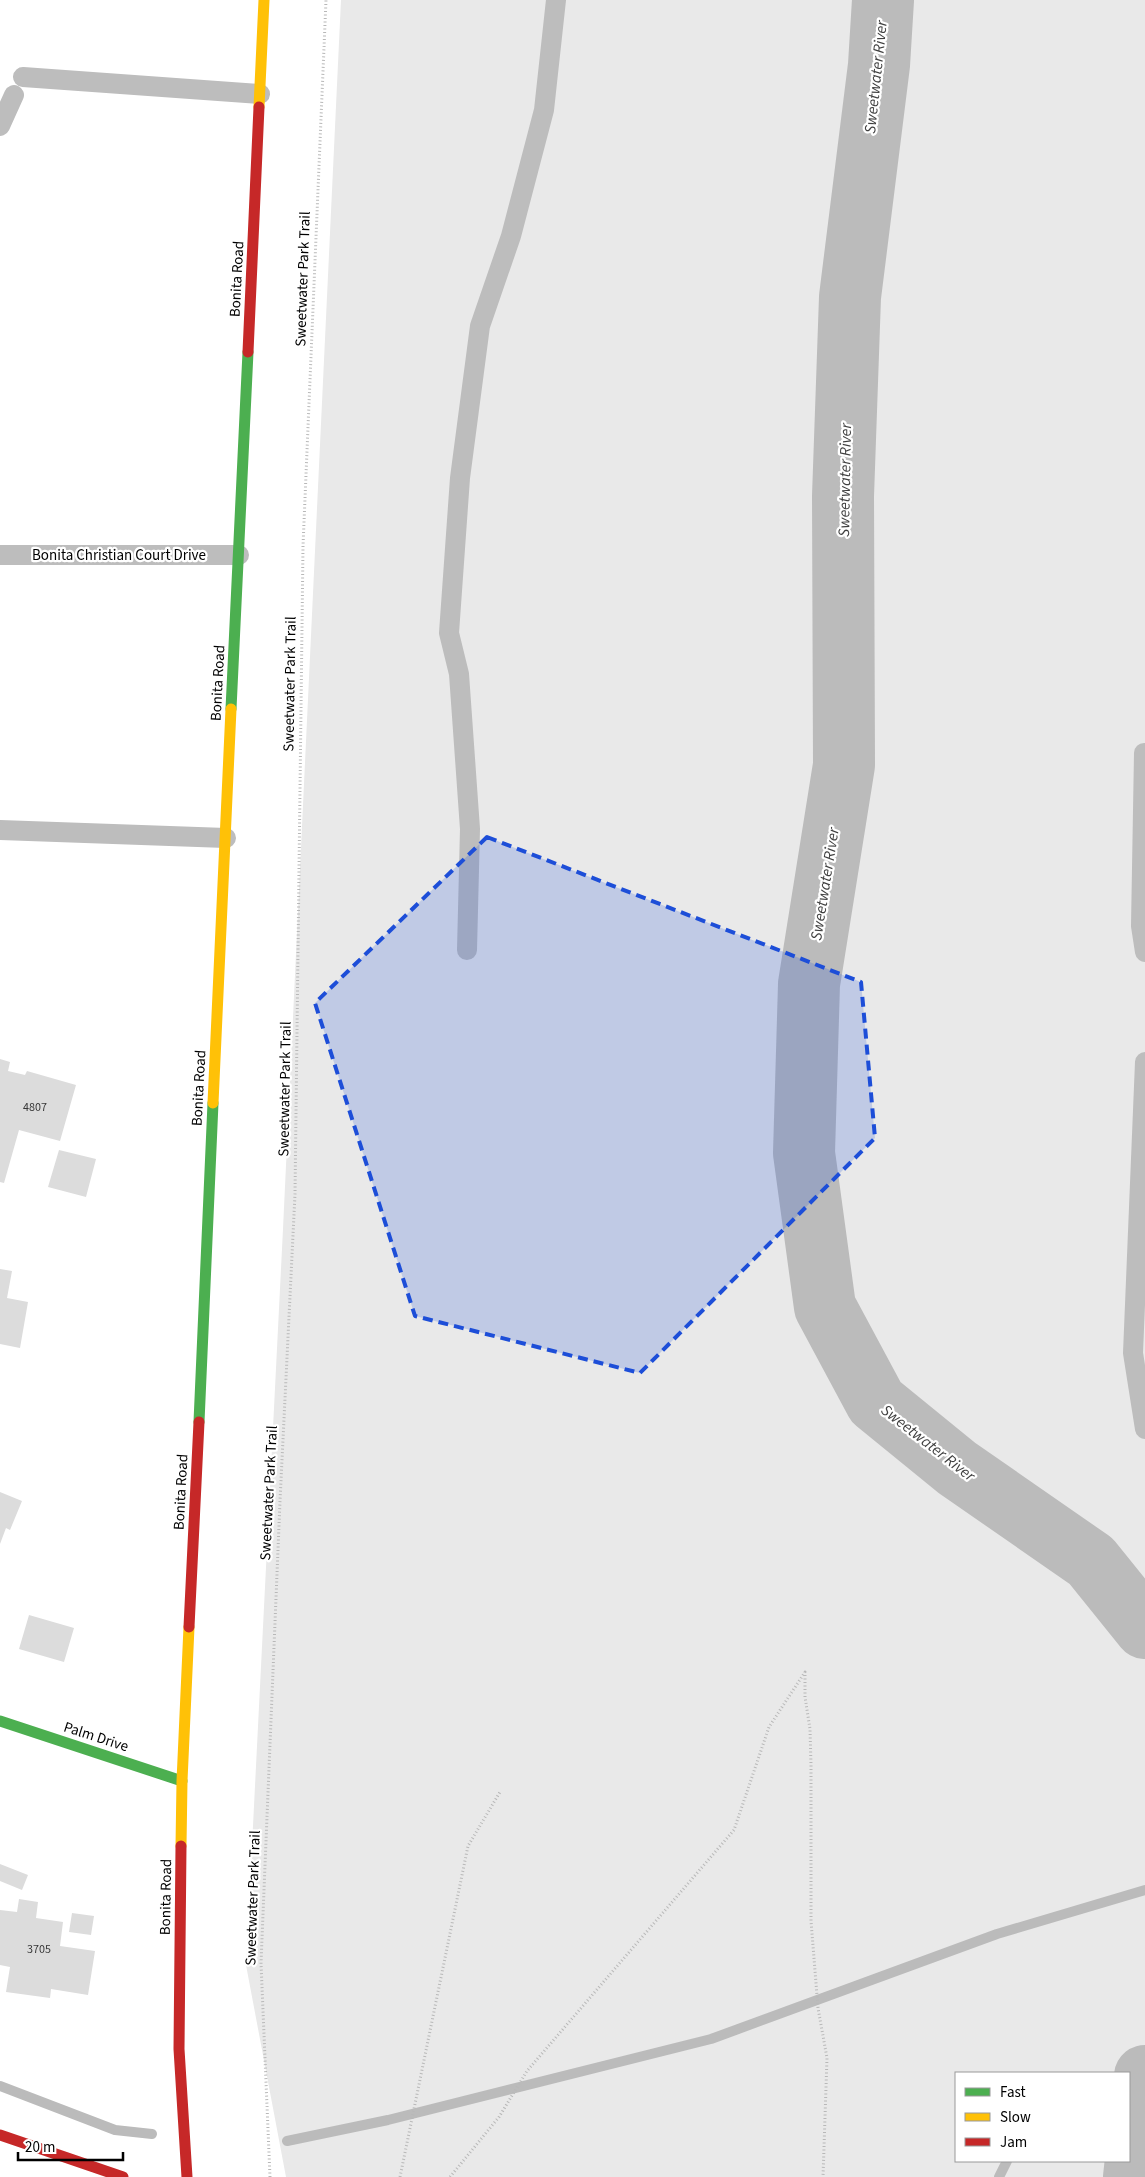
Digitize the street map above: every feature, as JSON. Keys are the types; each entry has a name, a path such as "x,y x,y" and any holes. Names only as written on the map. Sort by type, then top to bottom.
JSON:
{"main road":[{"name":"Bonita Road","path":"187,2177 178,2049 182,1781 264,0"},
{"name":"Palm Drive","path":"0,1721 182,1781"},
{"path":"0,2135 123,2177"}],"lane":[{"path":"467,950 470,829 459,674 450,633 460,478 480,326 511,236 544,110 556,0"},
{"path":"0,126 18,86 260,94"},
{"name":"Bonita Christian Court Drive","path":"0,555 239,555"},
{"path":"1144,753 1141,926 1145,952"},
{"path":"0,830 226,838"},
{"path":"1145,1062 1133,1353 1145,1429"}],"path":[{"name":"Sweetwater Park Trail","path":"270,2177 261,1963 295,1194 303,546 326,0"},
{"path":"450,2177 501,2113 527,2071 734,1830 769,1727 805,1672 805,1697 810,1729 811,1764 812,1921 818,2008 827,2058 823,2177"},
{"path":"400,2177 468,1846 500,1792"}],"highlighted area":[{"path":"487,837 861,982 875,1138 640,1373 415,1316 315,1003"}],"shaded area":[{"path":"341,0 1145,0 1145,2177 286,2177 246,1965"}],"building":[{"path":"0,1059 10,1062 8,1071 25,1075 27,1071 76,1085 60,1141 19,1130 4,1183 0,1182"},
{"path":"59,1150 96,1159 86,1197 48,1187"},
{"path":"0,1269 12,1271 7,1298 28,1302 20,1348 0,1344"},
{"path":"0,1492 22,1501 10,1530 6,1528 0,1544"},
{"path":"29,1615 74,1628 64,1662 19,1649"},
{"path":"0,1864 28,1875 22,1890 0,1881"},
{"path":"19,1899 38,1902 36,1918 63,1922 60,1946 95,1951 88,1995 51,1989 50,1998 6,1992 10,1967 0,1965 0,1910 17,1912"},
{"path":"72,1913 94,1916 91,1935 69,1932"}],"waterway":[{"name":"Sweetwater River","path":"883,0 879,65 850,297 843,496 844,765 809,984 804,1153 825,1307 876,1402 957,1468 1091,1561 1145,1628"},
{"path":"287,2141 388,2120 711,2039 997,1934 1145,1890"},
{"name":"Sweetwater River","path":"1134,2177 1145,2076"},
{"path":"0,2086 115,2130 152,2134"},
{"path":"1130,2099 1142,2101"},
{"path":"999,2177 1006,2162"}],"traffic: fast":[{"path":"231,709 248,352"},
{"path":"199,1422 213,1103"},
{"path":"0,1721 182,1781"}],"traffic: slow":[{"path":"259,107 264,0"},
{"path":"213,1103 231,709"},
{"path":"181,1846 189,1627"}],"traffic: jam":[{"path":"248,352 259,107"},
{"path":"189,1627 199,1422"},
{"path":"181,1846 179,2049 187,2177"},
{"path":"0,2135 123,2177"}]}
